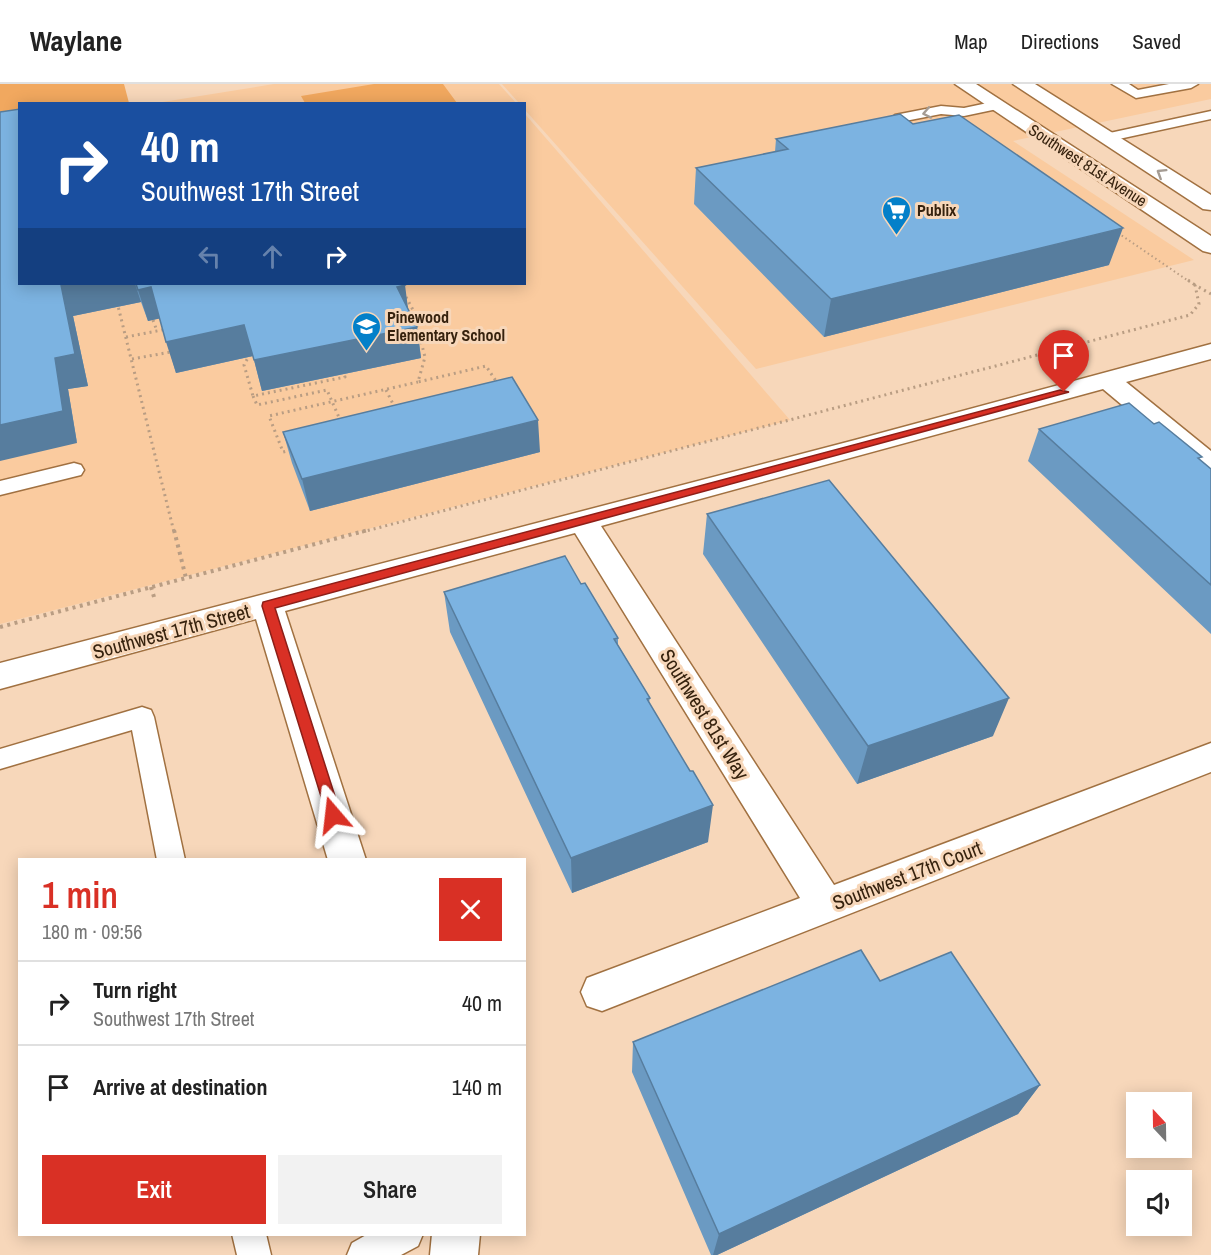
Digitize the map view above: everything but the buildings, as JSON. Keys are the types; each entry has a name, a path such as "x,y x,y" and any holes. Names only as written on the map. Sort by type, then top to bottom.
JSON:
{"street":[{"name":"Southwest 81st Avenue","path":"964,84 1211,246"},
{"name":"Southwest 81st Avenue","path":"1022,84 1211,204"},
{"name":"Southwest 17th Street","path":"0,676 583,522 1211,351"},
{"path":"1108,380 1211,465"},
{"name":"Southwest 81st Way","path":"583,522 826,906"},
{"path":"268,606 346,858"},
{"name":"Southwest 17th Court","path":"602,992 1211,758"},
{"path":"454,1255 456,1236"}],"lane":[{"path":"1119,84 1136,94 1191,84"},
{"path":"890,130 913,129 955,121 964,112 997,105"},
{"path":"1105,138 1211,115"},
{"path":"0,488 74,470"},
{"path":"0,759 142,717 171,858"},
{"path":"249,1236 254,1255"},
{"path":"364,1255 402,1236"}],"path":[{"path":"1118,232 1211,294"},
{"path":"0,627 1190,315 1199,304 1195,285"},
{"path":"403,292 412,310 425,357 418,382"},
{"path":"116,294 186,578"},
{"path":"153,320 157,331"},
{"path":"126,337 168,329"},
{"path":"252,351 244,364 257,405 327,390 343,427"},
{"path":"132,359 171,352"},
{"path":"292,449 283,452 269,416 486,366 501,388"},
{"path":"253,396 345,377 344,374"},
{"path":"386,390 396,411"}],"shaded area":[{"path":"0,84 124,84 129,102 18,102 18,124 0,127"},
{"path":"274,84 499,84 515,102 162,102"},
{"path":"374,84 443,84 456,102 304,102 301,96"},
{"path":"502,84 1211,84 1211,99 1013,141 1194,260 756,369 526,111 526,102 518,102"},
{"name":"Pinewood Elementary School","path":"526,115 790,420 0,624 0,127 18,268 18,285 526,285"}],"place":[{"name":"Publix","path":"896,236"},
{"name":"Pinewood Elementary School","path":"366,352"}],"route":[{"path":"333,815 268,606 1064,392"}]}
